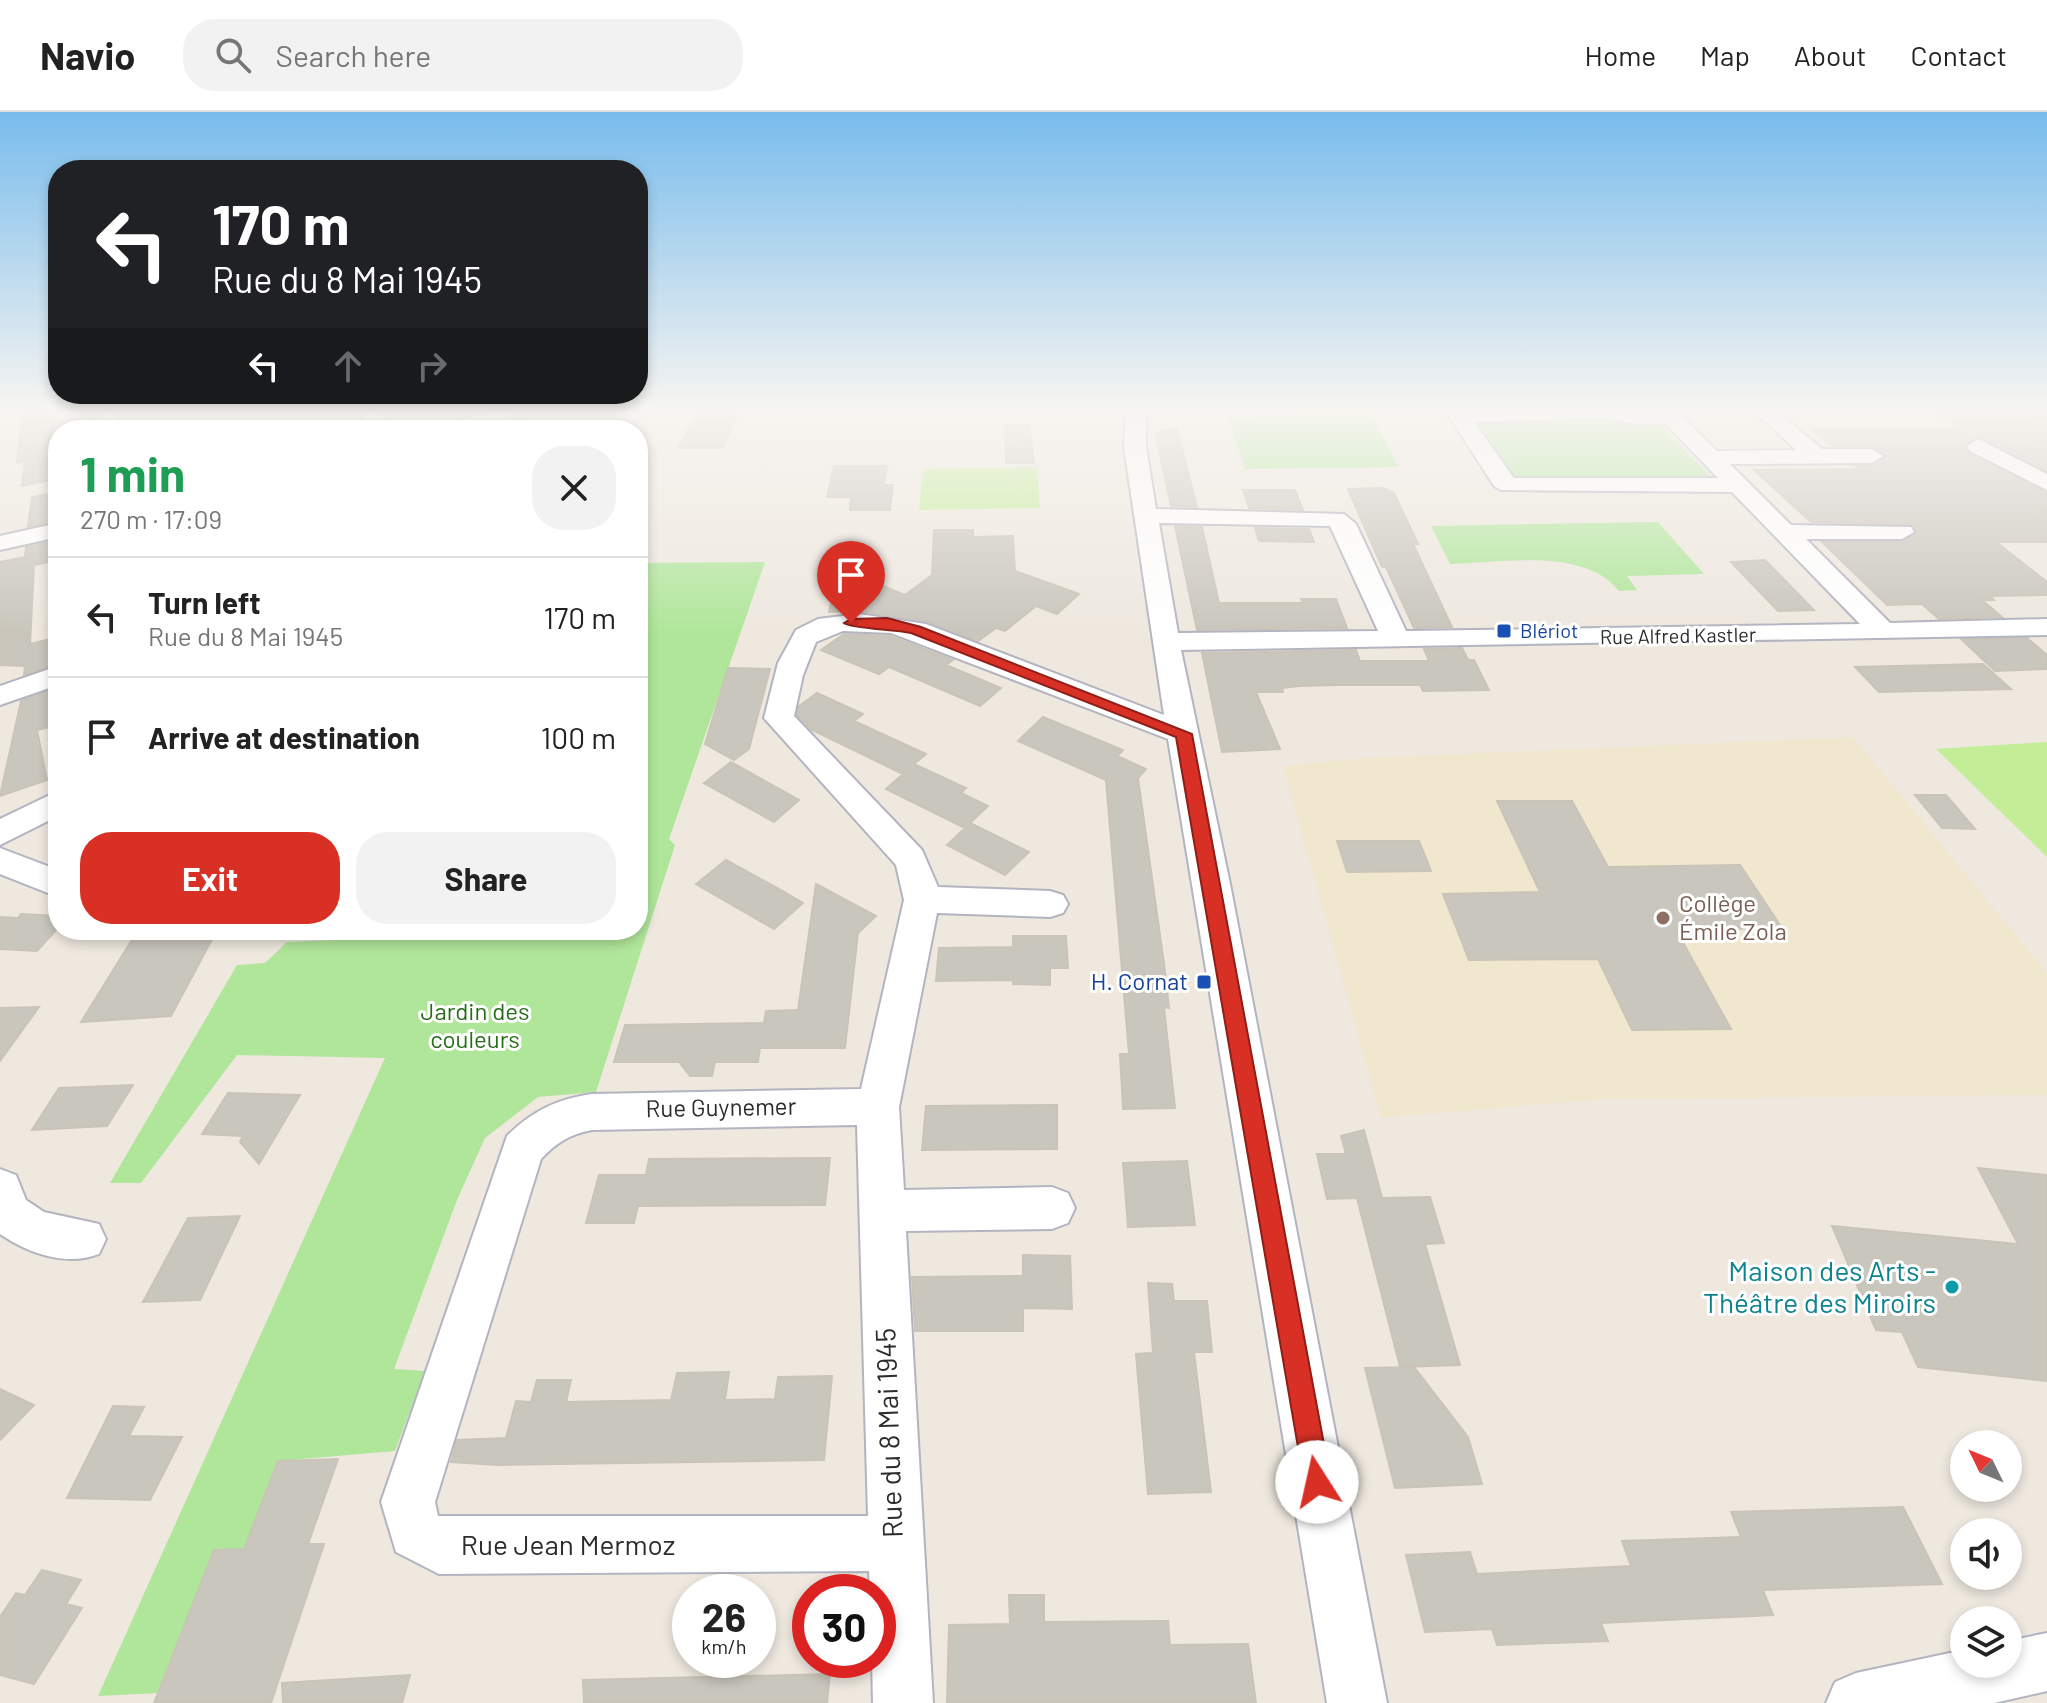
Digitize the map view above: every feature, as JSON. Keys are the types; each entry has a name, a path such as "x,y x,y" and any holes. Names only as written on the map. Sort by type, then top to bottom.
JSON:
{"street":[{"path":"1141,482 1165,642 1357,1703"},
{"path":"1504,482 1509,485 1740,485"},
{"path":"1737,482 1882,631"},
{"path":"1146,516 1335,519 1344,524 1396,640"},
{"path":"0,543 48,532"},
{"path":"1786,532 1902,532"},
{"name":"Rue du 8 Mai 1945","path":"903,1703 878,1107 922,900 919,878 910,859 779,718 782,696 804,637 813,630 851,623 902,626 1184,734"},
{"name":"Rue Alfred Kastler","path":"1165,642 2047,627"},
{"path":"0,696 48,679"},
{"path":"0,833 48,807"},
{"path":"0,860 48,880"},
{"path":"922,900 1050,904"},
{"name":"Rue Guynemer","path":"566,1116 625,1110 878,1107"},
{"name":"Rue Jean Mermoz","path":"566,1116 539,1132 522,1149 408,1502 415,1533 439,1546 894,1543"},
{"path":"0,1189 9,1214 36,1232 83,1239"},
{"path":"880,1211 1052,1208"},
{"path":"1856,1703 2047,1662"}],"shaded area":[{"name":"Collège Émile Zola","path":"1853,737 2047,973 2047,1095 1604,1099 1381,1118 1283,766 1366,758"}],"green space":[{"path":"922,482 1038,482 1040,508 919,510"},
{"path":"1658,522 1704,574 1627,576 1637,590 1619,591 1604,577 1564,563 1517,561 1450,564 1431,526"},
{"name":"Jardin des couleurs","path":"765,562 669,839 675,845 648,929 648,563"},
{"path":"2047,742 2047,857 1936,749"},
{"name":"Jardin des couleurs","path":"645,940 596,1092 538,1097 485,1138 457,1200 394,1369 425,1371 395,1451 278,1461 244,1549 214,1550 158,1693 98,1696 385,1058 237,1055 141,1183 110,1183 237,965 265,963 287,942"}],"building":[{"path":"830,482 893,485 890,510 850,510 851,497 827,497"},
{"path":"1166,482 1191,482 1197,507 1171,506"},
{"path":"1767,482 2025,482 2047,493 2047,542 1996,542 2047,582 2047,595 1990,596 1994,600 1982,600 2002,617 1939,619 1922,604 1887,605 1822,542 1902,542 1917,533 1914,525 1811,522"},
{"path":"1383,488 1394,493 1418,544 1413,544 1452,627 1414,628 1386,567 1382,567 1348,489"},
{"path":"1243,490 1295,490 1303,510 1249,508"},
{"path":"48,494 48,522 28,527 32,497"},
{"path":"1175,526 1202,527 1219,603 1303,603 1301,599 1336,599 1347,628 1197,630"},
{"path":"1255,528 1309,529 1314,542 1259,541"},
{"path":"934,530 973,530 973,537 1013,536 1015,571 1079,594 1057,614 1036,606 1005,631 996,628 978,641 926,621 859,611 829,612 838,573 861,573 861,577 905,595 932,575"},
{"path":"48,542 48,562 34,565 30,644 48,640 48,667 24,675 25,666 0,665 0,562 25,557 26,547"},
{"path":"1765,560 1814,610 1778,611 1731,562"},
{"path":"844,634 890,636 953,660 946,665 1001,688 980,706 889,667 879,674 821,650"},
{"path":"2027,638 2047,655 2047,669 1995,671 1961,639"},
{"path":"1462,648 1468,660 1474,660 1489,690 1423,691 1420,685 1336,685 1256,692 1280,749 1222,752 1202,653 1356,650 1360,661 1429,661 1424,649"},
{"path":"1983,664 2011,689 1879,692 1855,667"},
{"path":"728,668 770,669 749,749 734,760 705,744"},
{"path":"48,692 48,727 37,730 47,780 0,796 21,701"},
{"path":"817,693 863,714 854,721 926,754 914,764 966,788 961,793 988,806 970,823 1029,852 1005,875 947,845 965,828 886,789 903,774 812,730 797,715 799,706"},
{"path":"1043,717 1123,750 1117,756 1146,769 1138,778 1169,1008 1164,1007 1175,1108 1123,1109 1120,1054 1129,1054 1106,780 1018,741"},
{"path":"731,762 799,800 774,822 704,783"},
{"path":"1915,795 1946,795 1975,829 1942,828"},
{"path":"1497,801 1572,801 1608,867 1740,865 1782,928 1676,930 1731,1029 1632,1030 1598,959 1469,960 1443,894 1540,892"},
{"path":"1337,841 1419,841 1431,871 1347,872"},
{"path":"726,860 803,903 774,929 696,884"},
{"path":"816,884 876,916 858,933 845,1048 760,1048 758,1062 715,1062 712,1076 690,1076 679,1062 614,1062 625,1025 764,1023 766,1011 798,1010"},
{"path":"21,914 48,915 48,939 37,951 0,949 0,917 18,918"},
{"path":"1013,936 1066,936 1068,968 1050,968 1050,985 1013,984 1013,980 936,981 939,948 1013,947"},
{"path":"132,940 212,940 171,1016 81,1022"},
{"path":"39,1007 0,1061 0,1008"},
{"path":"133,1085 107,1126 32,1130 59,1088"},
{"path":"228,1093 300,1095 259,1164 240,1142 243,1136 202,1134"},
{"path":"1057,1105 1057,1149 922,1150 926,1106"},
{"path":"1364,1130 1382,1198 1430,1197 1444,1243 1425,1244 1460,1365 1400,1367 1357,1198 1327,1199 1317,1154 1346,1154 1341,1136"},
{"path":"830,1158 825,1205 638,1206 634,1223 586,1223 599,1175 646,1175 649,1159"},
{"path":"1187,1161 1195,1225 1128,1227 1123,1163"},
{"name":"Maison des Arts - Théâtre des Miroirs","path":"1978,1168 2047,1175 2047,1381 1918,1367 1902,1332 1876,1330 1832,1226 2018,1244"},
{"path":"240,1216 200,1300 143,1302 188,1218"},
{"path":"1023,1255 1070,1256 1072,1309 1023,1308 1023,1331 915,1331 912,1277 1023,1276"},
{"path":"1148,1283 1172,1284 1174,1301 1207,1301 1212,1352 1194,1352 1211,1492 1148,1494 1136,1354 1153,1353"},
{"path":"1414,1367 1468,1437 1482,1484 1395,1488 1365,1368"},
{"path":"729,1372 725,1400 775,1399 778,1377 832,1376 824,1460 498,1465 451,1462 457,1440 506,1438 516,1401 531,1402 537,1380 571,1380 566,1402 671,1400 677,1373"},
{"path":"0,1389 34,1405 0,1440"},
{"path":"113,1406 144,1407 129,1436 182,1437 150,1500 67,1498"},
{"path":"338,1459 308,1544 324,1544 271,1703 154,1703 214,1550 244,1549 278,1461"},
{"path":"1903,1507 1942,1584 1763,1590 1773,1615 1601,1623 1608,1641 1497,1645 1492,1629 1425,1632 1406,1555 1470,1552 1477,1574 1631,1566 1622,1541 1741,1537 1731,1512"},
{"path":"42,1570 81,1580 66,1604 82,1608 34,1684 0,1675 0,1617 16,1593 25,1595"},
{"path":"1009,1595 1044,1595 1044,1622 1168,1621 1170,1645 1248,1644 1256,1703 947,1703 949,1625 1010,1624"},
{"path":"410,1675 402,1703 283,1703 282,1683"},
{"path":"776,1675 830,1678 827,1703 584,1703 583,1680 776,1678"}],"place":[{"name":"Blériot","path":"1504,631"},
{"name":"Collège Émile Zola","path":"1663,918"},
{"name":"H. Cornat","path":"1204,982"},
{"name":"Maison des Arts - Théâtre des Miroirs","path":"1952,1287"}],"route":[{"path":"851,623 887,623 916,630 1184,734 1317,1482"}]}
